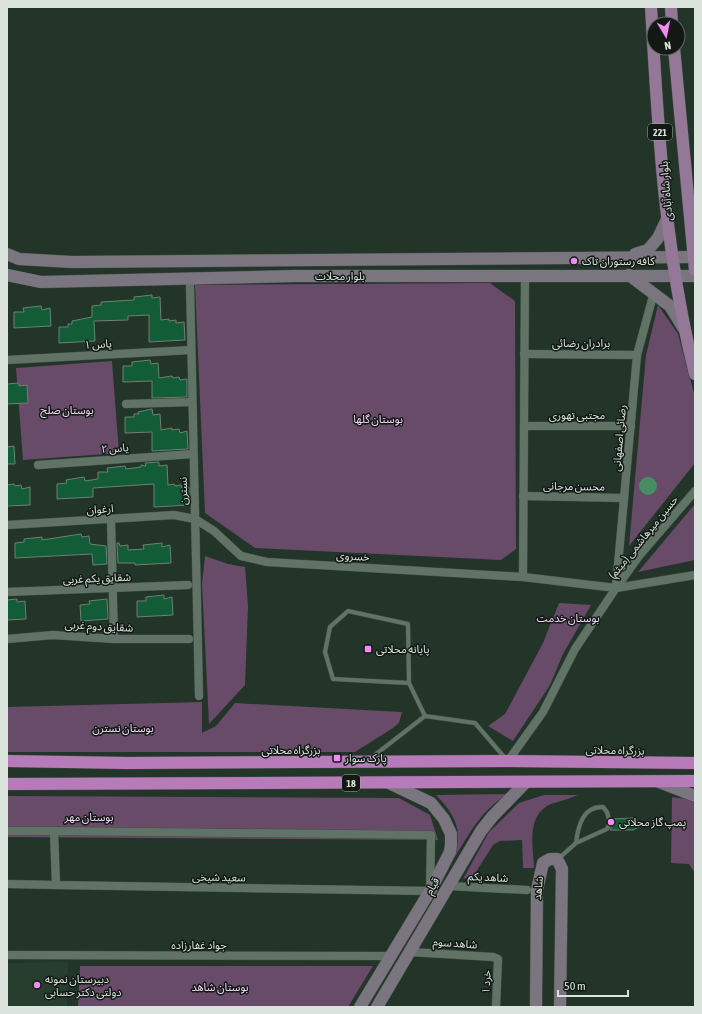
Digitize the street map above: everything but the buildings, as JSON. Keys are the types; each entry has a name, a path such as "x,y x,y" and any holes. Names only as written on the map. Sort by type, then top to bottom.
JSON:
{"highway":[{"name":"بزرگراه محلاتی","path":"7,761 127,763 366,763 508,761 695,763"},
{"path":"126,783 136,776 136,770 127,763"},
{"path":"193,783 183,774 184,769 195,763"},
{"name":"18","path":"7,784 695,781"}],"main road":[{"name":"بلوار شاه آبادی","path":"651,7 656,85 674,275 684,329 695,374"},
{"name":"بلوار شاه آبادی","path":"675,56 692,218 695,270"},
{"path":"624,257 648,250 658,238 668,217"},
{"name":"بلوار محلات","path":"7,254 19,259 72,262 694,257"},
{"name":"بلوار محلات","path":"7,275 41,282 294,276 695,276"},
{"path":"629,275 654,292 670,306 684,329"},
{"name":"قیام","path":"377,1007 481,831 492,817 526,782"},
{"path":"656,782 695,796"},
{"name":"قیام","path":"360,1007 430,891 451,845 451,834 444,819 432,803 389,783"},
{"name":"شاهد","path":"536,1007 538,884 543,863 550,859 558,859 562,869 560,1007"},
{"path":"441,869 449,870 451,881"}],"street":[{"path":"523,577 525,276"},
{"name":"نسترن","path":"190,285 199,696"},
{"name":"رضائی اصفهانی","path":"616,588 637,355 654,292"},
{"name":"یاس ۱","path":"7,360 191,350"},
{"name":"برادران رضائی","path":"524,354 637,355"},
{"path":"126,404 192,402"},
{"name":"مجتبی تهوری","path":"524,426 631,426"},
{"name":"یاس ۲","path":"38,465 193,454"},
{"name":"حسین میرهاشمی (میثم)","path":"508,761 543,712 575,649 616,588 639,556 695,491"},
{"name":"محسن مرجانی","path":"523,496 624,498"},
{"name":"ارغوان","path":"7,525 174,515 195,518"},
{"name":"خسروی","path":"195,518 214,531 241,556 267,562 523,577 616,588 695,575"},
{"path":"111,519 114,639"},
{"name":"شقایق یکم غربی","path":"7,592 188,585"},
{"name":"شقایق دوم غربی","path":"7,639 53,635 114,639 189,639"},
{"path":"7,831 432,834 430,891"},
{"path":"54,831 56,885"},
{"name":"شاهد یکم","path":"451,881 527,890"},
{"name":"سعید شیخی","path":"7,884 430,891"},
{"name":"شاهد سوم","path":"410,952 493,957 498,960"},
{"name":"جواد غفارزاده","path":"7,955 391,956"},
{"name":"خرد ۱","path":"496,1007 498,960"}],"lane":[{"path":"409,683 332,679 325,652 330,627 348,611 408,624 409,683 426,716"},
{"path":"366,763 426,716 475,723 508,761"},
{"path":"558,859 576,843 607,829 610,823 609,817 603,807 596,807 588,811 580,824 576,843"}],"shaded area":[{"path":"644,477 652,477 657,482 655,493 652,495 644,495 639,490 639,482"},
{"name":"دبیرستان نمونه دولتی دکتر حسابی","path":"68,962 67,1007 7,1007 7,963"}],"green space":[{"name":"بوستان گلها","path":"490,283 515,301 516,549 501,560 255,548 205,513 195,285"},
{"path":"658,305 678,334 695,397 695,463 629,546 646,355"},
{"name":"بوستان صلح","path":"112,361 119,453 23,460 16,368"},
{"path":"695,504 695,560 638,572"},
{"path":"205,556 228,564 245,567 248,606 245,685 209,724 202,584"},
{"name":"بوستان خدمت","path":"559,603 591,605 563,654 550,685 513,741 488,726 505,714 543,643"},
{"name":"بوستان نسترن","path":"202,702 202,733 216,726 235,703 402,712 399,723 355,752 7,752 7,707"},
{"path":"507,794 489,808 477,822 455,857 458,838 456,823 443,802 436,795"},
{"path":"544,795 578,795 551,804 543,809 538,816 534,823 532,841 534,868 523,868 522,840 500,841 493,845 474,875 463,879 489,832 519,803"},
{"name":"بوستان مهر","path":"7,796 399,798 430,815 438,840 7,837"},
{"path":"672,797 687,799 695,803 695,873 689,864 671,863"},
{"name":"بوستان شاهد","path":"80,966 373,966 348,1007 78,1007"}],"place":[{"name":"کافه رستوران تاک","path":"574,261"},
{"name":"پایانه محلاتی","path":"368,649"},
{"name":"پارک سوار","path":"337,758"},
{"name":"پمپ گاز محلاتی","path":"611,822"},
{"name":"دبیرستان نمونه دولتی دکتر حسابی","path":"37,985"}]}
